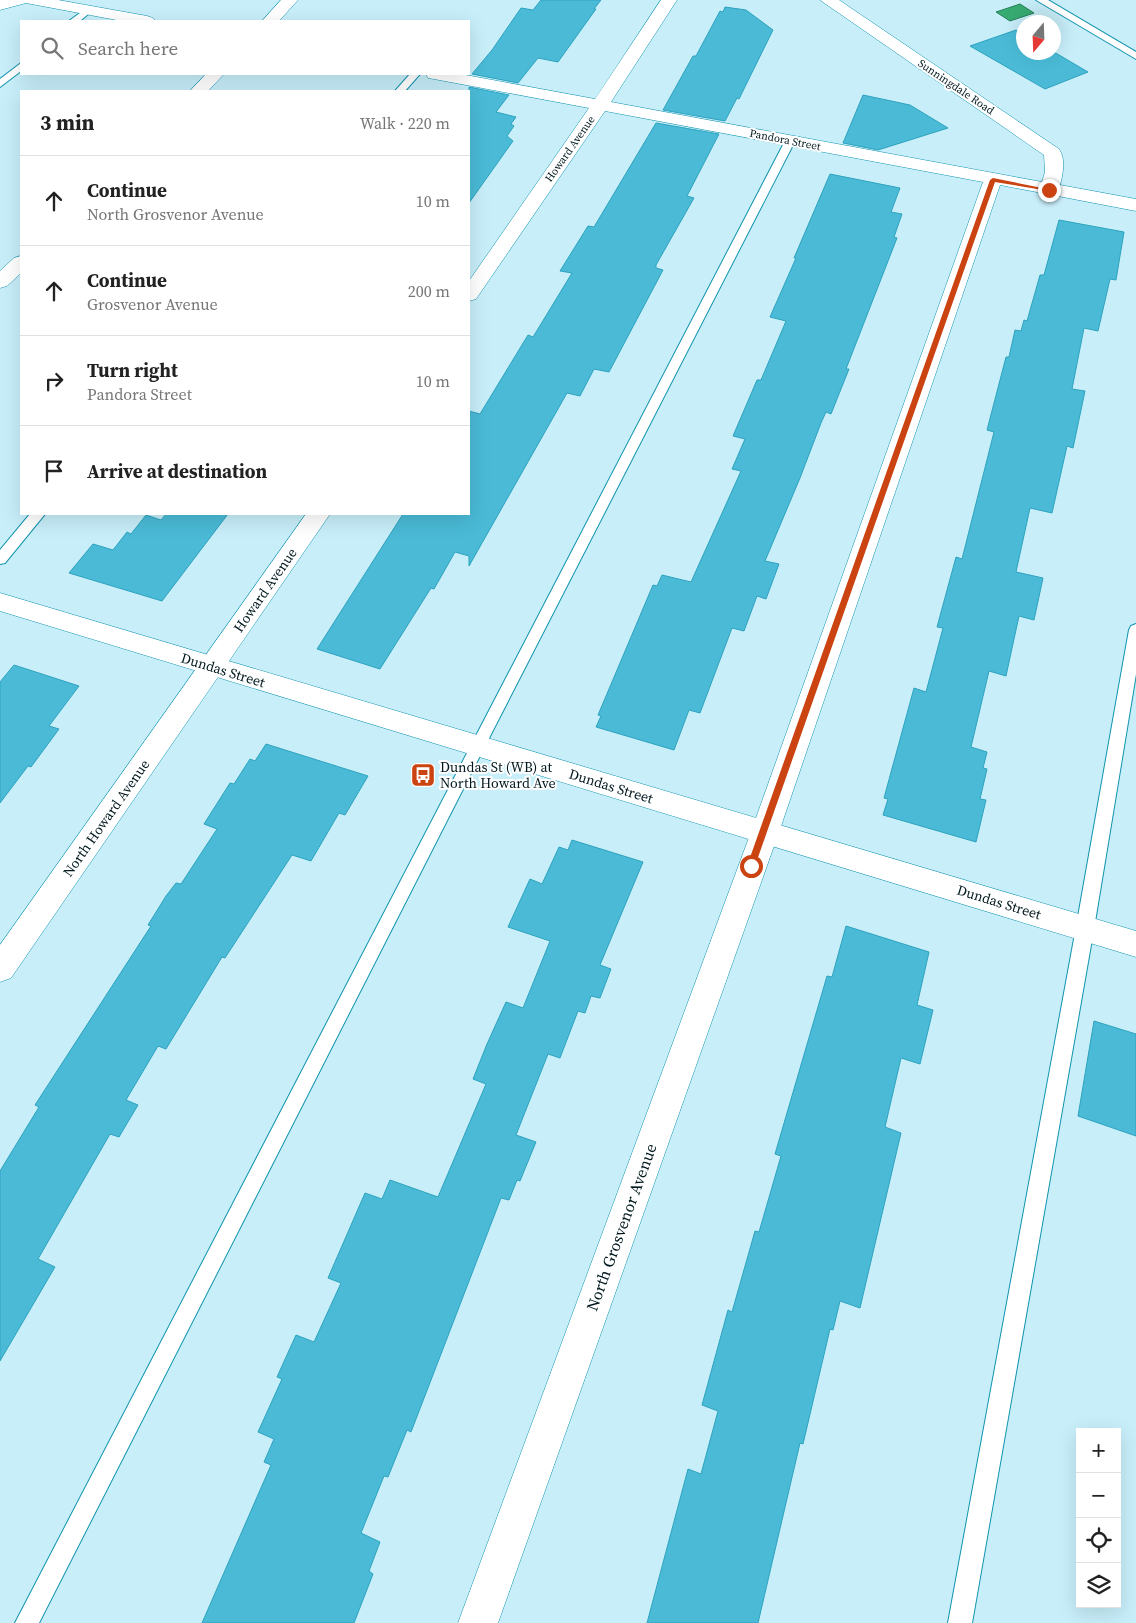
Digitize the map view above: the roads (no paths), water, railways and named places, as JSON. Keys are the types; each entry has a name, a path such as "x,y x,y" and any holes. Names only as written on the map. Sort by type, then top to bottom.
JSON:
{"street":[{"path":"0,5 20,0"},
{"path":"31,0 142,20"},
{"path":"271,20 290,0"},
{"name":"Howard Avenue","path":"470,294 600,105 669,0"},
{"name":"Sunningdale Road","path":"828,0 1053,152 1054,172 1049,190"},
{"path":"199,90 215,75"},
{"name":"Pandora Street","path":"439,75 993,180 1136,205"},
{"name":"North Grosvenor Avenue","path":"478,1623 764,832 993,180"},
{"path":"0,282 20,263"},
{"name":"Howard Avenue","path":"211,667 317,515"},
{"name":"Dundas Street","path":"0,602 1136,944"},
{"name":"North Howard Avenue","path":"0,970 211,667"}],"lane":[{"path":"1041,0 1136,56"},
{"path":"75,20 88,10"},
{"path":"0,84 20,67"},
{"path":"401,90 414,75"},
{"path":"27,1623 790,141"},
{"path":"0,558 37,515"},
{"path":"960,1623 1085,928 1136,630"}],"place":[{"name":"Dundas St (WB) at North Howard Ave","path":"423,775"}]}
